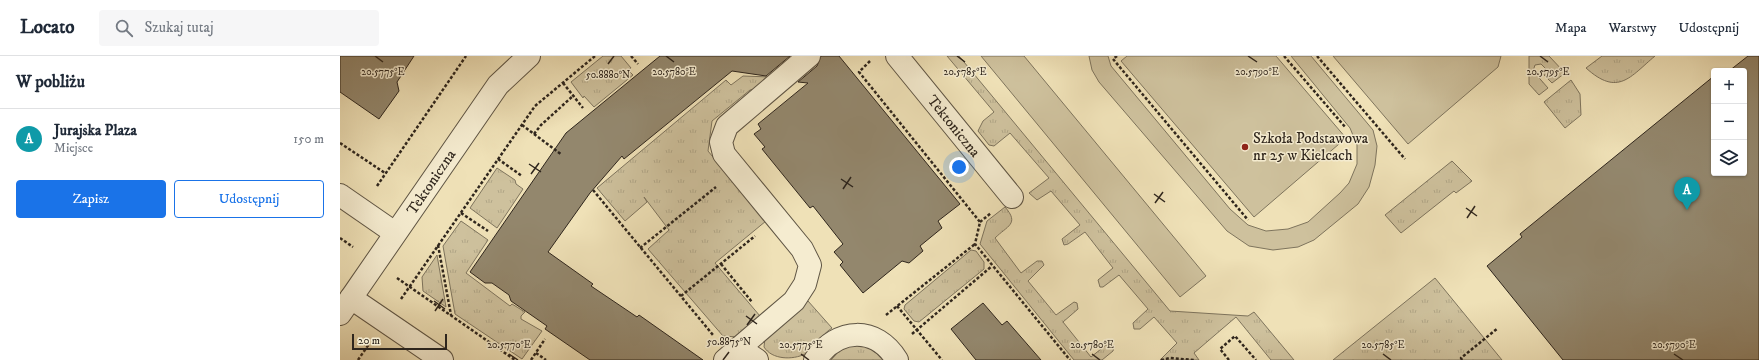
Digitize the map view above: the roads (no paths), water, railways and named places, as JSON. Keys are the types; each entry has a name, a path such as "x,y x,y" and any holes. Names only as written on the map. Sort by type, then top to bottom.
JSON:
{"street":[{"name":"Tektoniczna","path":"346,306 498,85 529,56"},
{"path":"732,354 794,301 805,284 810,265 802,249 724,154 721,142 727,126 809,56"},
{"name":"Tektoniczna","path":"886,57 1012,197"},
{"path":"340,195 395,233"},
{"path":"346,306 385,321 442,360"},
{"path":"815,360 842,336 856,335 871,337 881,341 894,355"},
{"path":"732,354 757,360"}],"place":[{"name":"Szkoła Podstawowa nr 25 w Kielcach","path":"1245,147"},
{"name":"Jurajska Plaza","path":"1687,210"}]}
